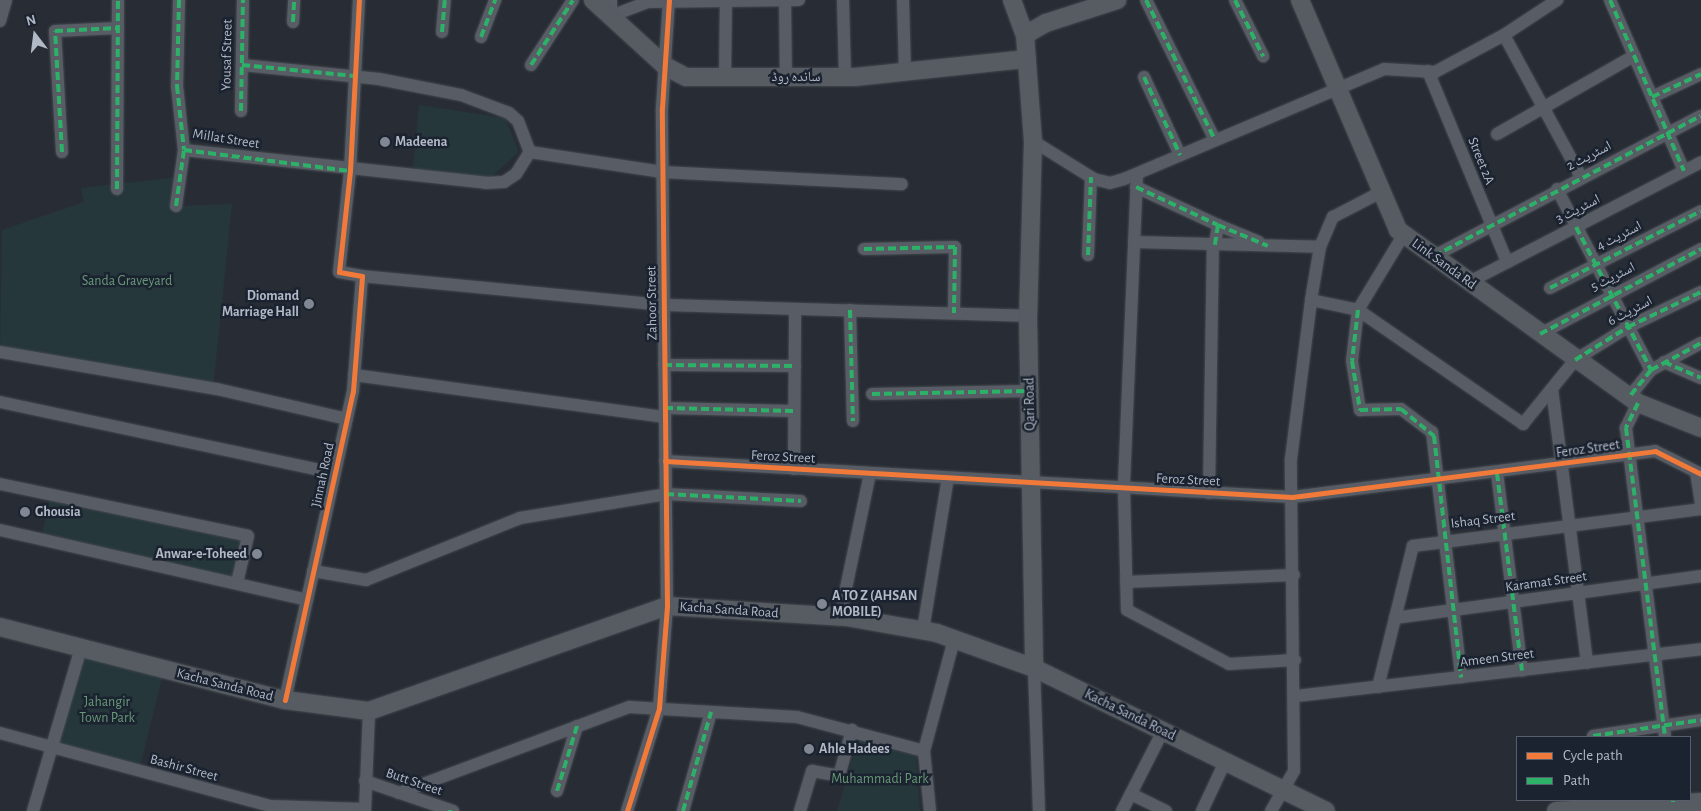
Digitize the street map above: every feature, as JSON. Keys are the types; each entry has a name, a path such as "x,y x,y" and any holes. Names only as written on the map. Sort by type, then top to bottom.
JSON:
{"main road":[{"name":"ساندہ روڈ","path":"593,0 611,8 665,66 686,77 845,77 1026,60"},
{"name":"Qari Road","path":"1012,0 1025,35 1033,141 1028,316 1034,668"},
{"path":"1025,35 1046,23 1118,0"},
{"name":"Link Sanda Rd","path":"1300,0 1381,192 1404,234 1575,360 1633,400 1701,428"},
{"name":"Kacha Sanda Road","path":"0,627 285,700 369,711 667,606 840,617 923,630 1034,668 1326,811"},
{"path":"1556,811 1618,808 1673,801 1701,802"}],"street":[{"path":"0,21 6,0"},
{"path":"117,189 118,0"},
{"name":"Millat Street","path":"179,0 177,86 184,150 350,171 504,182 516,174 530,152"},
{"name":"Yousaf Street","path":"241,111 243,0"},
{"path":"293,22 294,0"},
{"path":"358,0 350,171 339,272 362,276 664,305 1028,316"},
{"path":"442,32 445,0"},
{"path":"481,37 495,0"},
{"path":"531,65 573,0"},
{"path":"785,0 786,77"},
{"path":"611,8 647,2 799,0"},
{"path":"843,0 845,77"},
{"path":"903,0 904,72"},
{"path":"1146,0 1215,140"},
{"path":"1235,0 1263,56"},
{"path":"1033,141 1091,177 1110,183 1137,174 1384,69 1428,71 1504,35 1556,0"},
{"path":"1610,0 1666,134 1684,171"},
{"path":"725,77 726,1"},
{"name":"Zahoor Street","path":"627,811 659,708 667,606 662,172 669,2"},
{"path":"62,152 55,30 118,28"},
{"path":"1504,35 1580,177"},
{"path":"1497,134 1634,56"},
{"path":"242,64 354,76 460,95 509,113 518,121 530,152 662,172 902,184"},
{"name":"Street 2A","path":"1428,71 1507,262"},
{"path":"1652,98 1701,74"},
{"path":"1144,77 1180,155"},
{"name":"اسٹریٹ 2","path":"1434,256 1491,223 1701,116"},
{"path":"176,206 184,150"},
{"name":"اسٹریٹ 3","path":"1469,282 1701,162"},
{"path":"1137,174 1124,488 1127,610 1228,664 1296,660"},
{"path":"1088,255 1091,177"},
{"path":"1136,187 1268,246"},
{"path":"1557,189 1651,370"},
{"path":"1271,811 1294,771 1296,660 1291,459 1311,300 1320,248 1333,217 1381,192"},
{"name":"اسٹریٹ 4","path":"1550,288 1701,211"},
{"path":"1209,493 1214,245 1218,225"},
{"path":"1404,234 1358,310 1352,361 1358,407 1363,411 1401,409 1432,432 1460,677"},
{"path":"1134,242 1320,248"},
{"path":"864,249 955,247 954,313"},
{"name":"اسٹریٹ 5","path":"1540,334 1611,294 1701,249"},
{"name":"Jinnah Road","path":"285,700 347,419 354,375 362,276"},
{"name":"اسٹریٹ 6","path":"1358,310 1523,424 1575,360 1628,327 1701,292"},
{"path":"1311,300 1358,310"},
{"path":"794,468 795,309"},
{"path":"850,310 853,422"},
{"path":"1665,731 1631,454 1626,428 1633,400 1651,370 1701,343"},
{"path":"0,352 217,389 347,419"},
{"path":"1664,362 1701,378"},
{"path":"664,365 794,366"},
{"path":"354,375 665,413 794,412"},
{"path":"1552,389 1587,662"},
{"path":"872,394 1029,391"},
{"path":"0,402 335,474"},
{"name":"Feroz Street","path":"665,461 1292,498 1656,451 1699,473"},
{"path":"1497,472 1522,670"},
{"path":"840,617 870,473"},
{"path":"1699,473 1701,505"},
{"path":"923,630 948,478"},
{"path":"0,484 248,536 238,583"},
{"path":"313,571 366,580 520,518 666,494 801,501"},
{"name":"Ishaq Street","path":"1378,687 1413,546 1444,540 1701,509"},
{"path":"0,530 307,600"},
{"path":"1126,582 1294,575"},
{"name":"Karamat Street","path":"1395,618 1701,576"},
{"path":"930,811 924,752 954,640"},
{"path":"33,811 81,648"},
{"name":"Ameen Street","path":"1296,696 1701,649"},
{"name":"Qari Road","path":"1034,668 1039,811"},
{"path":"399,792 629,707 797,717 852,730 924,752"},
{"name":"Butt Street","path":"365,810 369,711"},
{"path":"683,811 711,712"},
{"path":"1593,736 1665,731 1701,720"},
{"path":"557,792 577,726"},
{"path":"800,811 812,771 839,776 852,730"},
{"path":"1122,811 1163,732"},
{"name":"Bashir Street","path":"0,733 269,808 365,810"},
{"path":"1202,811 1225,762"},
{"name":"Butt Street","path":"365,781 451,811"},
{"path":"1131,794 1166,811"}],"green space":[{"path":"419,105 505,118 519,152 491,177 413,170"},
{"name":"Sanda Graveyard","path":"180,177 176,206 232,204 213,389 0,352 2,230 84,202 81,188"},
{"path":"51,493 249,535 239,581 41,539"},
{"name":"Jahangir Town Park","path":"81,648 164,669 140,768 56,747"},
{"name":"Muhammadi Park","path":"858,740 916,756 920,811 837,811"}],"marked path":[{"path":"117,189 118,0"},
{"path":"179,0 177,86 184,150 350,171"},
{"path":"241,111 243,0"},
{"path":"293,22 294,0"},
{"path":"442,32 445,0"},
{"path":"481,37 495,0"},
{"path":"531,65 573,0"},
{"path":"1146,0 1215,140"},
{"path":"1235,0 1263,56"},
{"path":"1610,0 1684,171"},
{"path":"62,152 55,31 118,28"},
{"path":"242,65 354,76"},
{"path":"1652,97 1701,74"},
{"path":"1144,77 1180,155"},
{"path":"1434,256 1701,116"},
{"path":"176,206 184,150"},
{"path":"1088,255 1091,177"},
{"path":"1136,187 1218,225 1215,245"},
{"path":"1550,288 1701,211"},
{"path":"1218,225 1268,246"},
{"path":"1576,227 1651,370 1629,397"},
{"path":"864,249 955,247 954,313"},
{"path":"1540,334 1701,249"},
{"path":"1575,360 1628,327 1701,292"},
{"path":"850,310 853,421"},
{"path":"1358,310 1352,361 1360,410 1401,409 1434,436 1461,677"},
{"path":"1651,370 1701,343"},
{"path":"1664,362 1701,378"},
{"path":"664,365 795,366"},
{"path":"872,394 1029,391"},
{"path":"1638,403 1626,428 1665,736"},
{"path":"665,408 794,411"},
{"path":"1497,473 1522,670"},
{"path":"666,494 801,501"},
{"path":"683,811 711,712"},
{"path":"1593,736 1701,720"},
{"path":"557,791 577,726"}],"cycle path":[{"path":"285,700 353,391 362,276 339,272 350,171 359,0"},
{"path":"627,811 659,708 667,606 662,108 669,0"},
{"path":"665,461 1292,497 1655,451 1701,474"}],"place":[{"name":"Madeena","path":"385,142"},
{"name":"Diomand Marriage Hall","path":"309,304"},
{"name":"Ghousia","path":"25,512"},
{"name":"Anwar-e-Toheed","path":"257,554"},
{"name":"A TO Z (AHSAN MOBILE)","path":"822,604"},
{"name":"Ahle Hadees","path":"809,749"}]}
